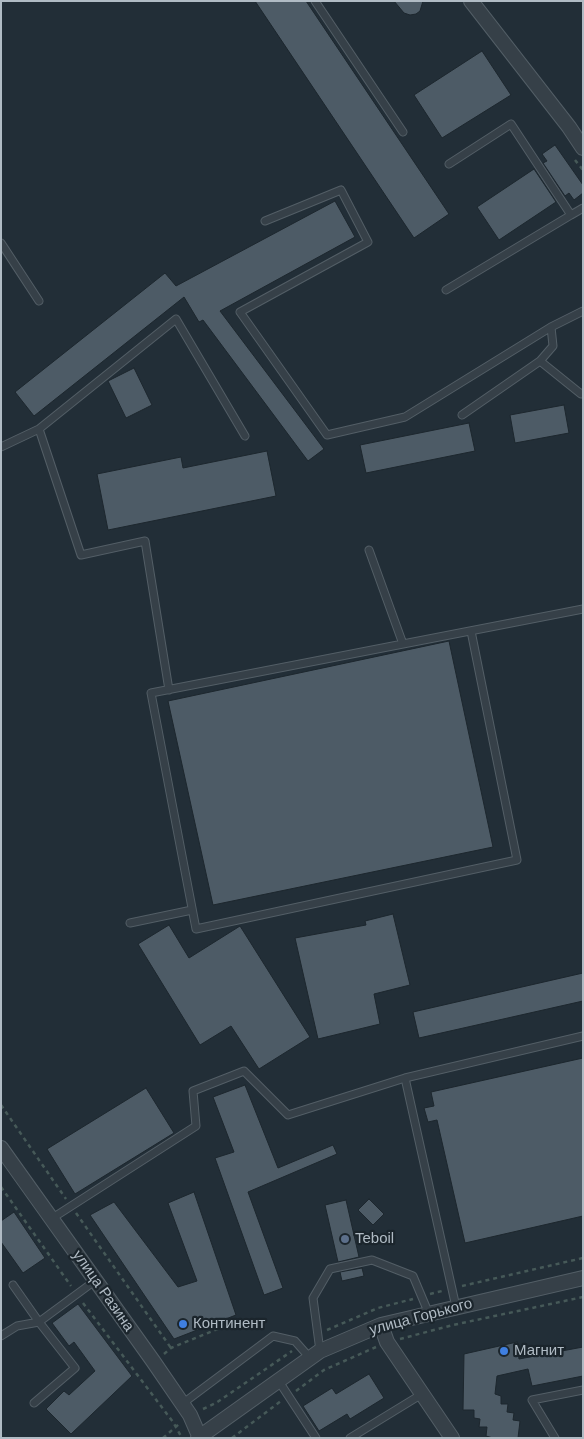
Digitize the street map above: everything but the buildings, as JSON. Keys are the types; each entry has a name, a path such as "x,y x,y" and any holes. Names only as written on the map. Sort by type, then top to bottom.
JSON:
{"street":[{"path":"471,1 583,148"},
{"name":"улица Разина","path":"1,1148 153,1361 190,1416 199,1437"},
{"name":"улица Горького","path":"199,1437 315,1354 381,1325 583,1278"},
{"path":"381,1325 387,1342 452,1438"}],"lane":[{"path":"315,1 403,132"},
{"path":"449,164 511,124 571,215"},
{"path":"265,221 341,190 368,242 240,312 327,435 405,417 551,327 583,311"},
{"path":"446,290 583,208"},
{"path":"1,243 38,301"},
{"path":"1,446 39,429 176,319 244,436"},
{"path":"462,415 540,361 553,346 551,327"},
{"path":"540,361 583,394"},
{"path":"39,429 81,555 145,542 169,690"},
{"path":"369,550 403,644"},
{"path":"472,631 516,860 196,929 152,694 583,609"},
{"path":"130,922 192,910"},
{"path":"52,1219 196,1126 193,1091 244,1071 288,1115 405,1078 583,1036"},
{"path":"405,1078 456,1307"},
{"path":"315,1354 313,1298 330,1269 372,1260 413,1276 429,1314"},
{"path":"1,1336 17,1326 39,1322 96,1280"},
{"path":"13,1285 75,1368 34,1403"},
{"path":"182,1404 273,1336 296,1341 315,1354"},
{"path":"278,1380 316,1438"},
{"path":"555,1438 532,1400 583,1390"},
{"path":"350,1438 422,1394"}],"path":[{"path":"1,1105 171,1348"},
{"path":"1,1187 77,1294 173,1422 182,1438"},
{"path":"136,1374 171,1348 240,1320"}],"place":[{"name":"Teboil","path":"345,1239"},
{"name":"Континент","path":"183,1324"},
{"name":"Магнит","path":"504,1351"}]}
